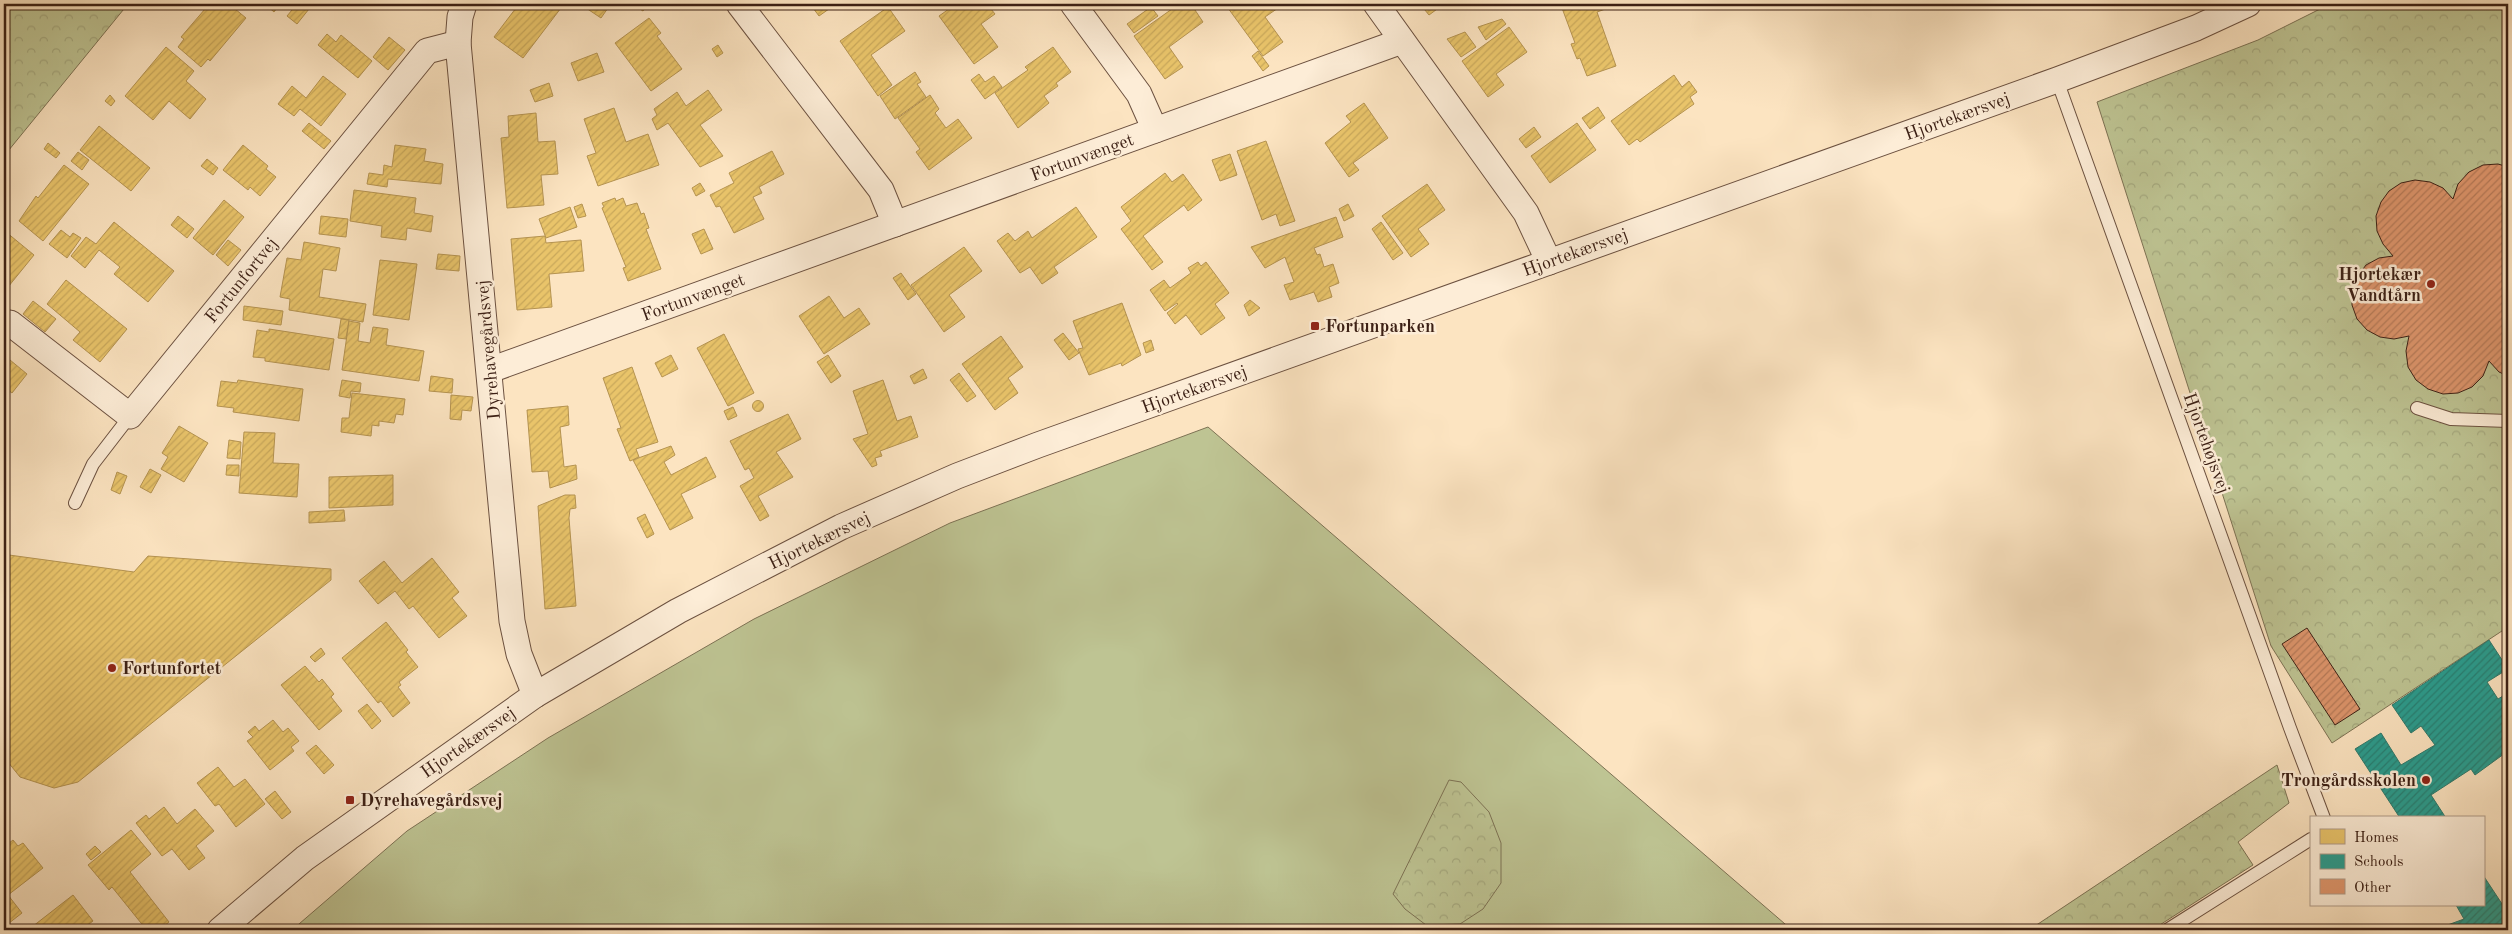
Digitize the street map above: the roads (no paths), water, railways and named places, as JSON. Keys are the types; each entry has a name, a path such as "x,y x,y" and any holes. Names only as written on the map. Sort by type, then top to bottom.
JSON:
{"street":[{"name":"Dyrehavegårdsvej","path":"464,4 460,17 458,43 512,622 519,654 535,695"},
{"path":"739,4 881,190 895,224"},
{"name":"Fortunvænget","path":"1073,4 1139,94 1156,130"},
{"path":"1376,4 1526,214 1549,262"},
{"name":"Hjortekærsvej","path":"220,930 305,858 535,695 678,611 841,527 957,476 2057,80 2196,28 2248,4"},
{"name":"Fortunvænget","path":"490,370 1402,41"},
{"name":"Fortunfortvej","path":"130,416 427,51 458,43"},
{"path":"10,323 130,416"}],"lane":[{"name":"Hjortehøjsvej","path":"2057,80 2323,816"},
{"path":"2417,408 2451,419 2508,421"},
{"path":"75,503 93,464 130,416"},
{"path":"2167,930 2310,840"}],"place":[{"name":"Hjortekær Vandtårn","path":"2431,284"},
{"name":"Fortunparken","path":"1315,326"},
{"name":"Fortunfortet","path":"112,668"},
{"name":"Trongårdsskolen","path":"2426,780"},
{"name":"Dyrehavegårdsvej","path":"350,800"}]}
